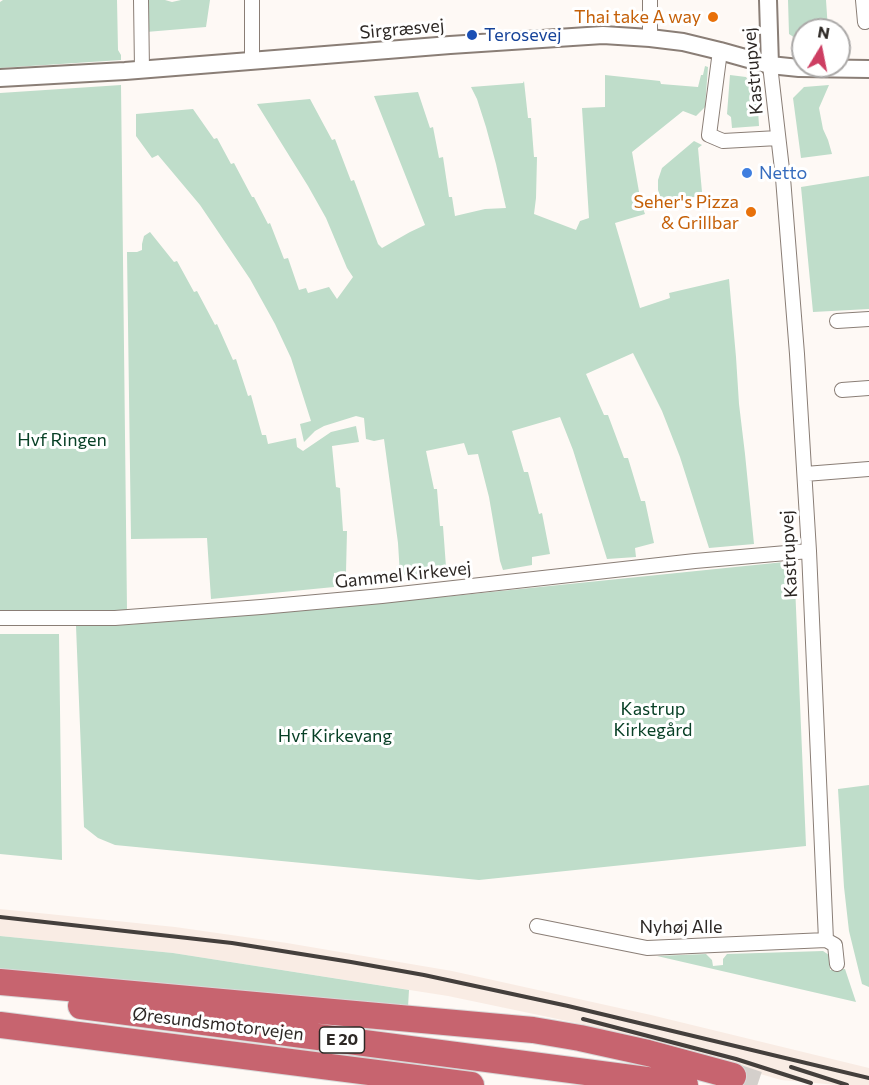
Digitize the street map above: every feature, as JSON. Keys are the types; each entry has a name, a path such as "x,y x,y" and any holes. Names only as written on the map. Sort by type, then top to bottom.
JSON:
{"highway":[{"path":"0,982 533,1030 648,1053 733,1076"},
{"name":"Øresundsmotorvejen","path":"0,996 685,1085"},
{"name":"Øresundsmotorvejen","path":"0,1025 471,1085"},
{"path":"405,1077 440,1085"}],"street":[{"path":"141,0 142,69"},
{"path":"252,0 252,60"},
{"path":"650,0 650,38"},
{"name":"Kastrupvej","path":"768,0 770,65 791,272 805,474 826,940 835,945 837,964"},
{"path":"863,0 865,22"},
{"name":"Sirgræsvej","path":"0,78 603,35 683,42 770,65 799,68 869,69"},
{"name":"Kastrupvej","path":"720,51 709,135 723,141 778,138"},
{"path":"837,321 869,319"},
{"path":"842,390 869,388"},
{"path":"805,474 869,469"},
{"name":"Gammel Kirkevej","path":"0,618 115,618 261,607 809,551"},
{"name":"Nyhøj Alle","path":"537,926 647,948 826,940"}],"shaded area":[{"path":"0,909 175,927 452,971 651,1015 869,1068 869,1085 837,1085 781,1080 572,1022 448,996 173,953 0,936"}],"green space":[{"path":"3,0 117,0 118,50 121,60 0,68 0,2"},
{"path":"147,0 172,2 210,0 206,27 146,32"},
{"path":"788,0 826,0 827,18 791,18 791,35 789,34"},
{"path":"705,66 708,67 705,107 696,116 683,111 632,152 645,214 615,223 640,308 670,298 669,293 729,279 754,544 709,548 680,457 662,411 633,353 586,374 604,415 608,415 624,458 628,458 641,501 645,501 654,543 635,548 636,557 607,559 573,450 560,417 512,431 524,472 528,472 539,514 542,513 550,554 532,557 532,565 503,570 478,454 468,455 464,443 426,451 434,489 437,489 446,567 432,567 433,574 400,575 384,439 374,441 366,439 364,418 356,416 324,426 304,442 300,424 311,421 291,358 275,324 250,279 200,205 158,155 152,158 136,136 136,114 193,109 214,139 217,138 231,164 234,163 268,224 270,223 284,259 288,258 299,290 306,288 308,293 329,287 337,299 353,277 326,218 257,104 310,99 332,140 335,139 351,181 354,180 378,244 382,248 425,225 374,96 418,92 430,128 433,127 439,158 443,157 449,197 452,197 455,216 485,209 506,208 486,127 471,87 523,83 524,81 528,118 531,118 534,157 537,157 534,214 576,230 580,221 589,218 582,108 605,107 605,75 698,87"},
{"path":"730,75 746,77 757,94 759,126 732,128 731,117 727,114"},
{"name":"Hvf Ringen","path":"121,85 127,610 76,613 0,611 0,93"},
{"path":"829,85 819,108 823,129 832,154 801,158 793,98 804,87"},
{"path":"694,141 702,145 698,148 702,192 699,196 673,201 668,211 664,208 658,190 662,168"},
{"path":"869,176 869,309 813,312 801,187"},
{"path":"150,232 174,262 177,261 194,292 197,291 215,325 217,324 233,360 236,359 248,396 251,395 262,435 266,435 268,444 296,438 297,447 303,451 331,432 356,426 359,442 332,446 336,487 340,488 343,531 347,531 346,572 334,573 334,587 211,599 207,538 131,539 127,252 142,250 144,236"},
{"path":"794,561 806,846 479,880 115,845 98,838 84,827 76,626 126,625 452,596"},
{"path":"0,634 59,634 62,860 0,854"},
{"path":"869,785 869,987 862,984 849,931 838,789"},
{"path":"0,936 173,953 409,990 408,1007 0,972"},
{"path":"823,951 829,955 830,970 845,969 856,1002 657,956 706,954 712,960 713,966 723,965 723,959 727,954"}],"tunnel":[{"path":"733,1076 760,1085"}],"railway":[{"path":"0,917 232,943 424,975 568,1006 869,1078"},
{"path":"583,1019 736,1059 811,1083"},
{"path":"791,1067 847,1085"}],"place":[{"name":"Thai take A way","path":"713,17"},
{"name":"Terosevej","path":"472,35"},
{"name":"Netto","path":"747,173"},
{"name":"Seher's Pizza & Grillbar","path":"751,212"}],"park label":[{"name":"Kastrup Kirkegård","path":"653,719"},
{"name":"Hvf Kirkevang","path":"335,736"}]}
